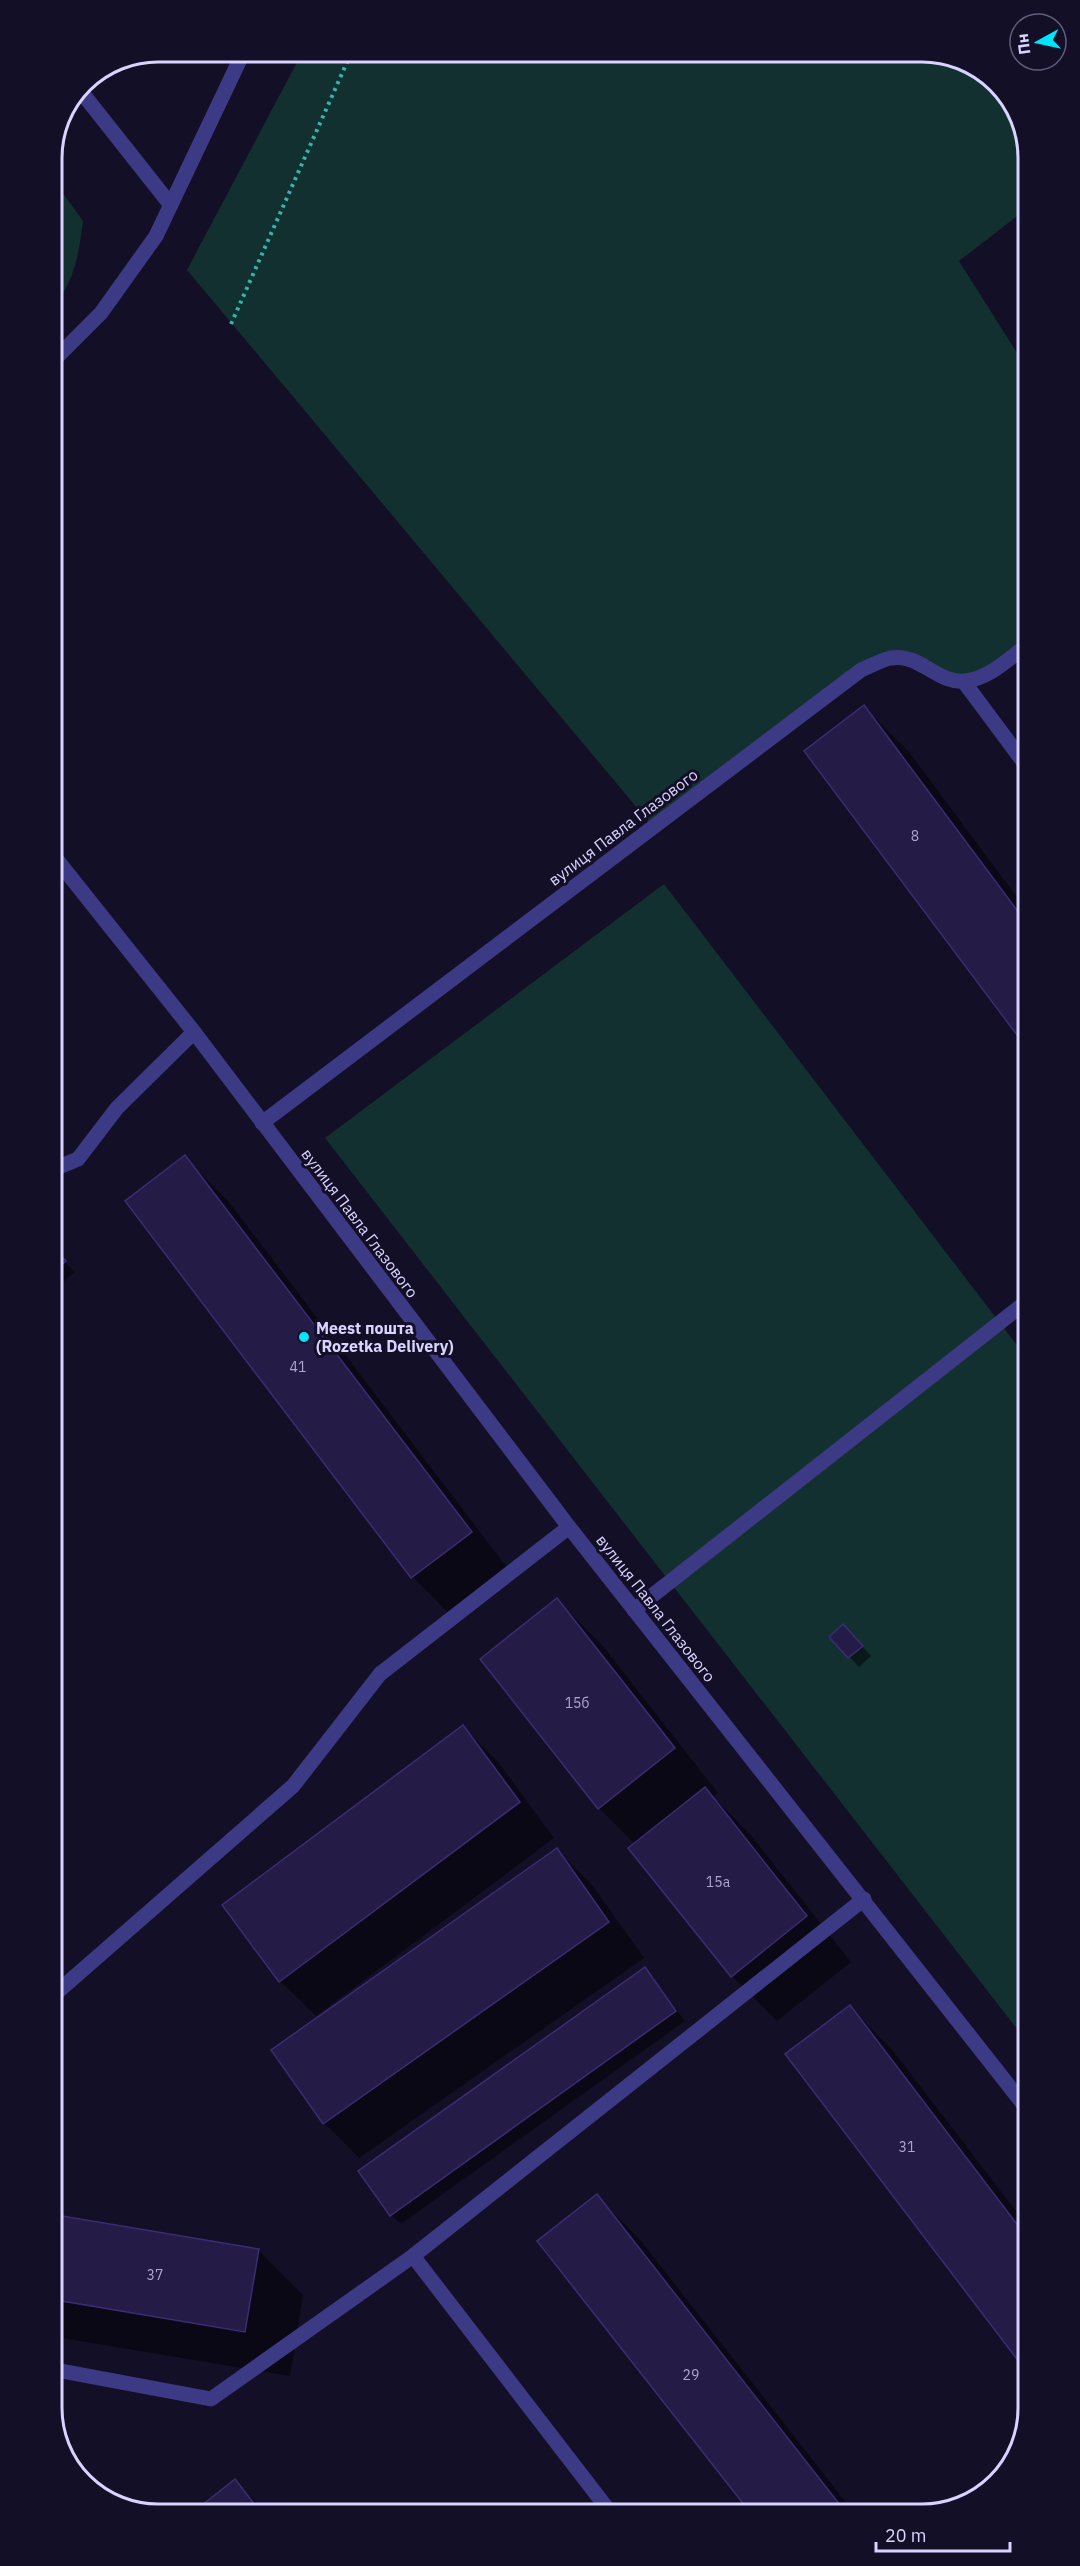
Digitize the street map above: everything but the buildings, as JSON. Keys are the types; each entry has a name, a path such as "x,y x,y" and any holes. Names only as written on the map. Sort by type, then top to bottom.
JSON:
{"street":[{"path":"62,352 100,313 156,236 239,62"},
{"path":"84,96 170,204"},
{"path":"1018,652 988,674 964,682 1018,755"},
{"name":"вулиця Павла Глазового","path":"262,1123 861,670 891,658 903,657 916,660 944,678 964,682"},
{"name":"вулиця Павла Глазового","path":"62,866 194,1032 569,1527 1018,2097"},
{"path":"62,1166 78,1159 117,1108 194,1032"},
{"path":"634,1610 1018,1308"},
{"path":"62,1989 293,1786 380,1674 569,1527"},
{"path":"62,2371 211,2399 413,2256 864,1899"},
{"path":"413,2256 604,2504"}],"path":[{"path":"231,324 347,62"}],"green space":[{"path":"297,62 929,62 941,63 971,74 981,81 1002,104 1009,115 1018,145 1018,216 959,261 1018,354 1018,651 975,679 891,658 653,827 187,270"},
{"path":"62,192 83,221 74,268 62,295"},
{"path":"664,884 1018,1347 1018,2030 325,1138"}],"place":[{"name":"Meest пошта (Rozetka Delivery)","path":"304,1337"}]}
